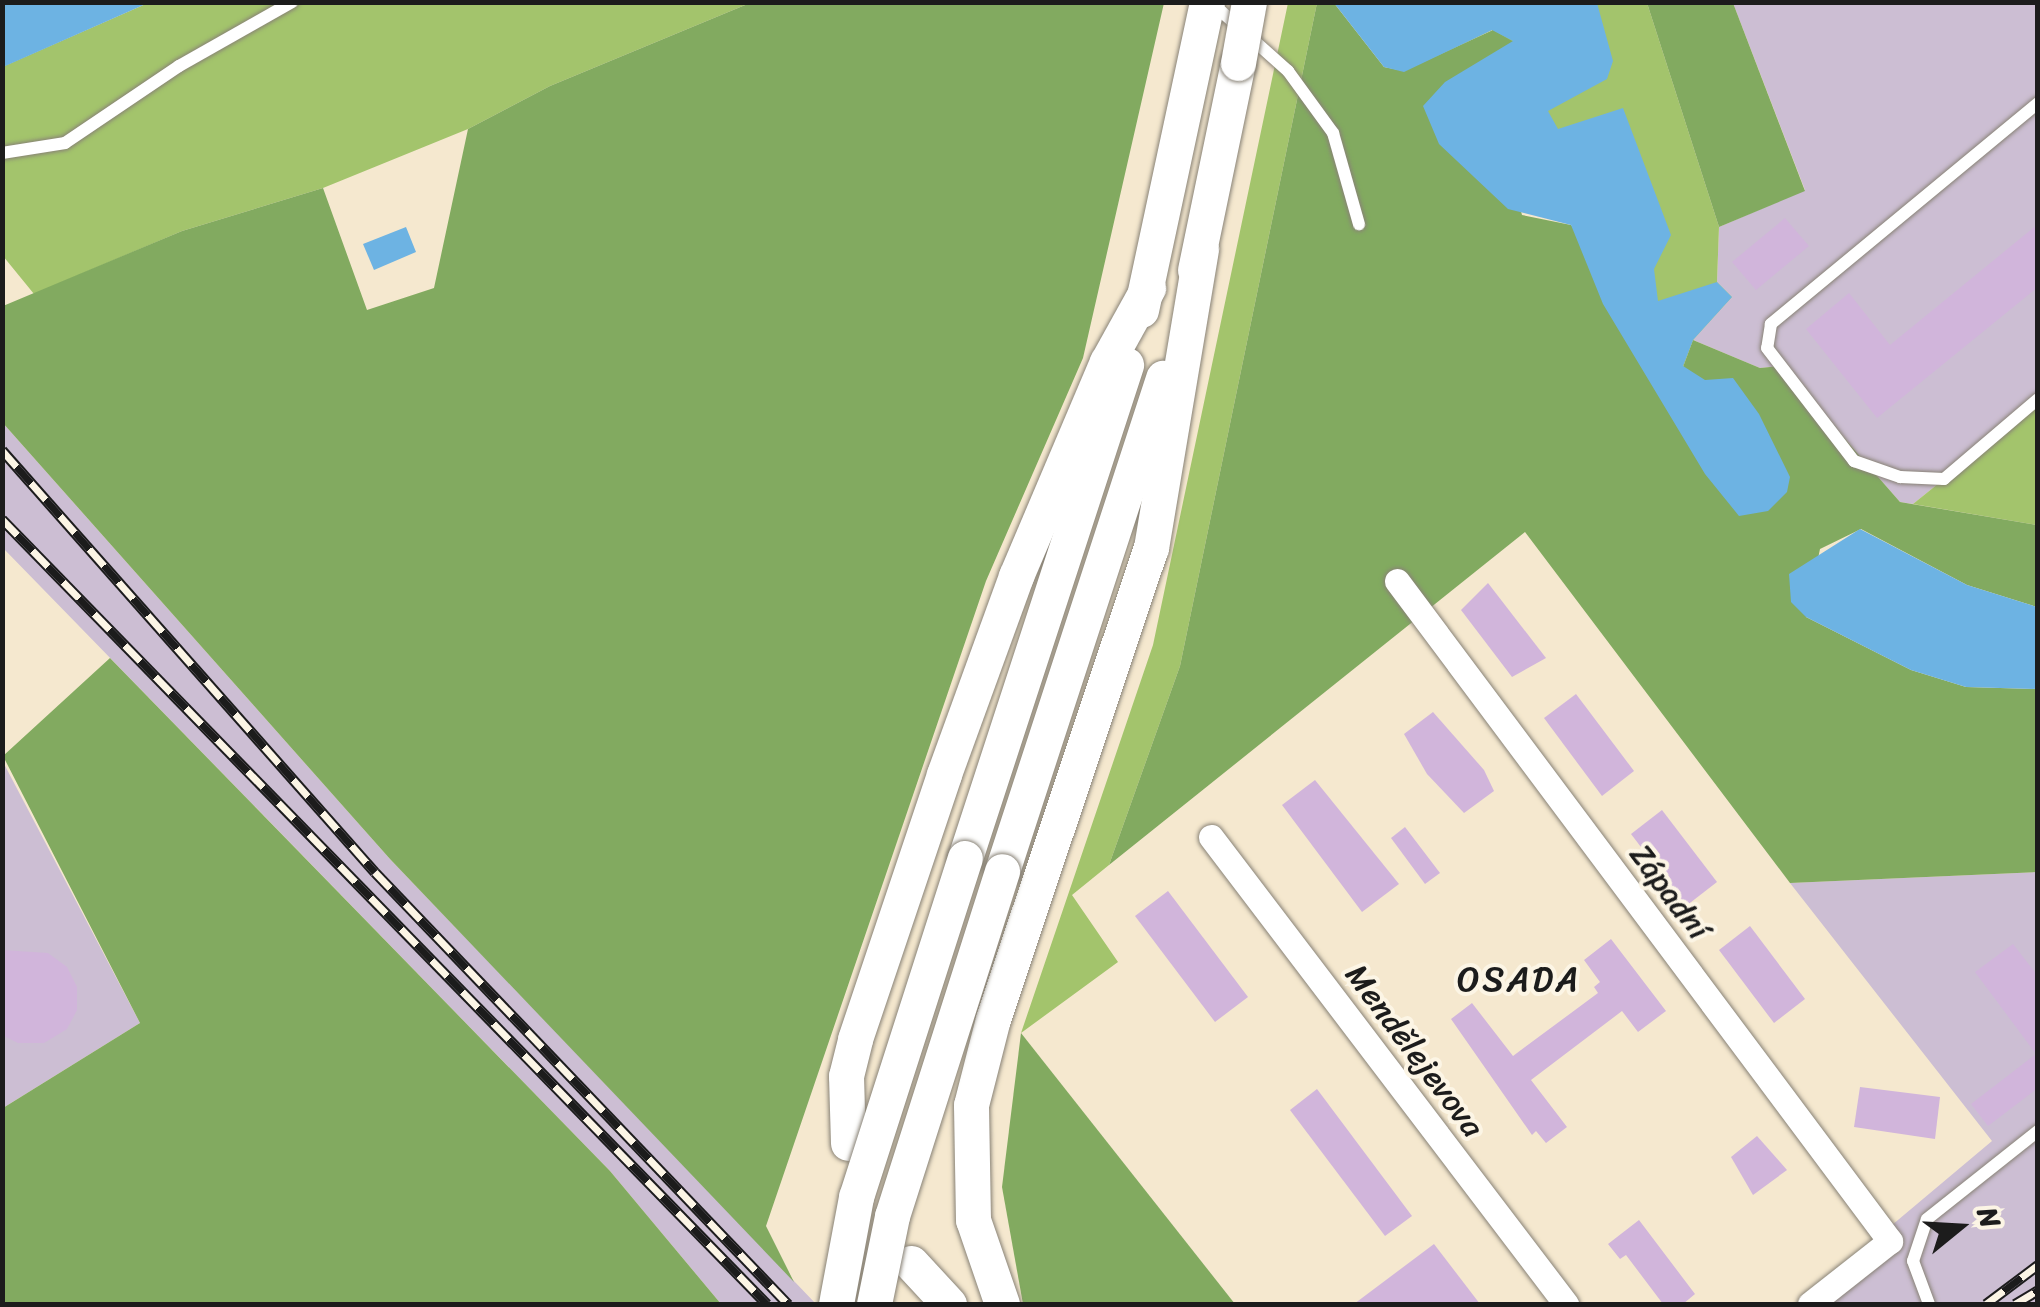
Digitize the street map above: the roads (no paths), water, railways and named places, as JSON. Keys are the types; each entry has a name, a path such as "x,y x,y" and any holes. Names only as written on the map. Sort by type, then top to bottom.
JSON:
{"main road":[{"path":"836,1304 856,1197 1102,449 1148,288 1209,2"},
{"path":"1002,1304 973,1220 971,1105 993,1018 1151,548 1189,352 1201,249 1249,2"},
{"path":"874,1304 892,1216 1137,466 1201,249"},
{"path":"848,1143 846,1076 855,1039 944,774 1016,576 1106,362 1148,288"},
{"path":"911,1263 948,1304"}],"street":[{"name":"Západní","path":"1396,581 1890,1241 1810,1304"},
{"name":"Mendělejevova","path":"1211,836 1558,1302"}],"lane":[{"path":"2,154 65,143 179,66 292,2"},
{"path":"1209,2 1288,72 1333,132 1359,224"},
{"path":"2038,103 1771,324 1767,348 1854,461 1900,477 1944,480 2038,399"},
{"path":"1929,1304 1913,1261 1928,1218 2038,1131"}],"water":[{"path":"3,2 148,2 148,3 3,67"},
{"path":"1334,3 1597,3 1613,61 1607,79 1548,111 1558,129 1623,108 1671,235 1654,269 1658,301 1717,282 1732,297 1693,340 1683,366 1705,380 1733,378 1759,414 1790,477 1787,492 1768,511 1739,516 1705,474 1603,304 1571,225 1508,209 1439,144 1423,106 1445,82 1513,41 1492,30 1404,72 1384,67"},
{"path":"406,227 416,252 374,270 363,244"},
{"path":"1860,529 1967,585 2037,607 2037,689 1966,687 1911,670 1806,617 1791,602 1789,574"}],"railway":[{"path":"2,450 375,872 788,1304"},
{"path":"2,519 767,1304"},
{"path":"1986,1304 2038,1265"},
{"path":"2015,1304 2038,1290"}],"district":[{"name":"OSADA","path":"1519,979"}]}
